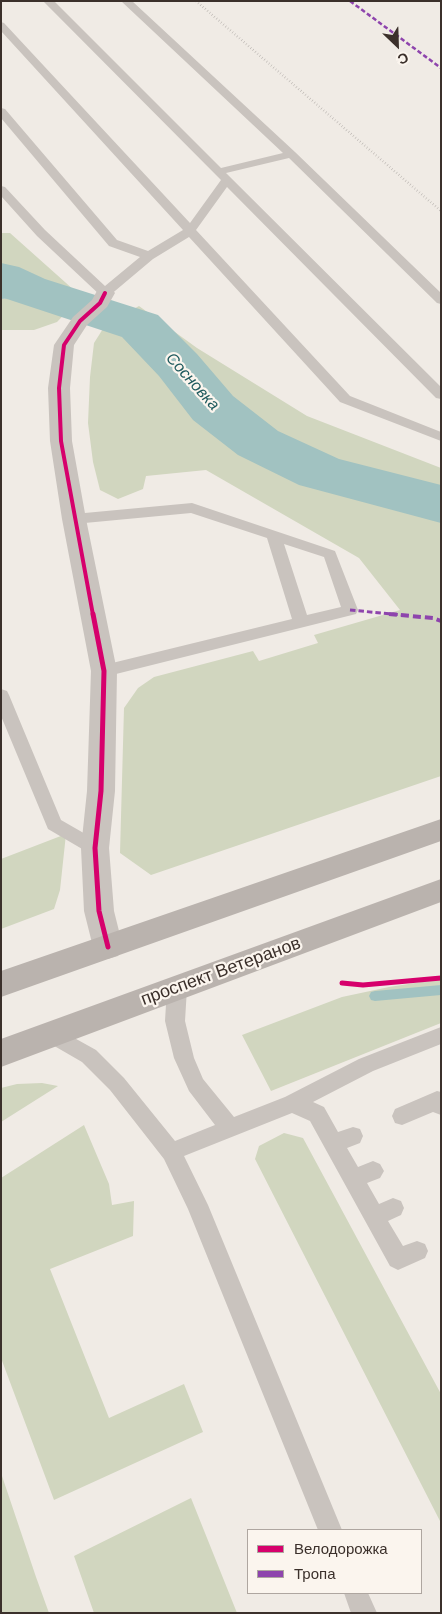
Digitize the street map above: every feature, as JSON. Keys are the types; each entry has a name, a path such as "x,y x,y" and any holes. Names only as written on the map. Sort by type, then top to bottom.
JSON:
{"main road":[{"path":"1,984 441,830"},
{"name":"проспект Ветеранов","path":"1,1052 441,890"}],"street":[{"path":"102,298 80,321 64,345 59,388 60,441 104,671 101,791 94,848 99,911 108,947"}],"lane":[{"path":"48,1 441,396"},
{"path":"126,1 291,154 441,300"},
{"path":"1,25 345,399 441,437"},
{"path":"1,111 113,243 149,256"},
{"path":"217,172 291,154"},
{"path":"1,189 102,298 149,256 190,231 226,181"},
{"path":"74,519 192,508 274,535 330,554 350,610 104,671"},
{"path":"274,535 301,622"},
{"path":"1,695 54,824 94,848"},
{"path":"178,988 175,1021 184,1058 196,1085 230,1128"},
{"path":"52,1034 89,1056 117,1084 171,1152 197,1205 330,1529"},
{"path":"171,1152 292,1103 366,1065 441,1035"},
{"path":"402,1116 437,1100 441,1106"},
{"path":"292,1103 317,1114 344,1140 384,1212 398,1259 417,1251"},
{"path":"356,1594 364,1613"}],"green space":[{"path":"1,233 10,233 75,291 78,300 57,322 34,330 1,330 1,299 13,298 20,275 1,264"},
{"path":"139,306 197,348 307,416 441,468 441,776 151,875 120,853 124,708 138,688 154,677 253,651 259,661 318,643 314,635 400,610 359,558 206,470 146,476 143,489 118,499 100,490 93,462 88,423 94,343 106,324"},
{"path":"66,834 60,890 54,909 1,929 1,859"},
{"path":"441,979 441,1023 271,1091 242,1035 342,997"},
{"path":"42,1083 58,1086 1,1122 1,1088 17,1084"},
{"path":"84,1125 109,1184 112,1205 134,1201 133,1236 50,1269 109,1418 184,1384 203,1432 54,1500 1,1358 1,1178"},
{"path":"284,1133 303,1138 441,1394 441,1523 255,1159 259,1146"},
{"path":"1,1473 36,1577 49,1613 1,1613"},
{"path":"191,1498 237,1613 94,1613 74,1556"}],"water":[{"path":"1,264 20,275 27,290 13,298 1,299"}],"waterway":[{"name":"Сосновка","path":"1,278 27,290 140,326 178,365 213,408 258,443 319,472 441,504"},
{"path":"375,996 441,990"}],"railway":[{"path":"196,1 441,211"}],"marked path":[{"path":"350,1 441,68"},
{"path":"350,610 433,618 441,621"}],"cycle path":[{"path":"105,293 100,303 80,321 64,345 59,388 61,441 74,519 104,671 101,791 95,848 99,911 108,947"},
{"path":"342,983 363,985 441,978"}]}
